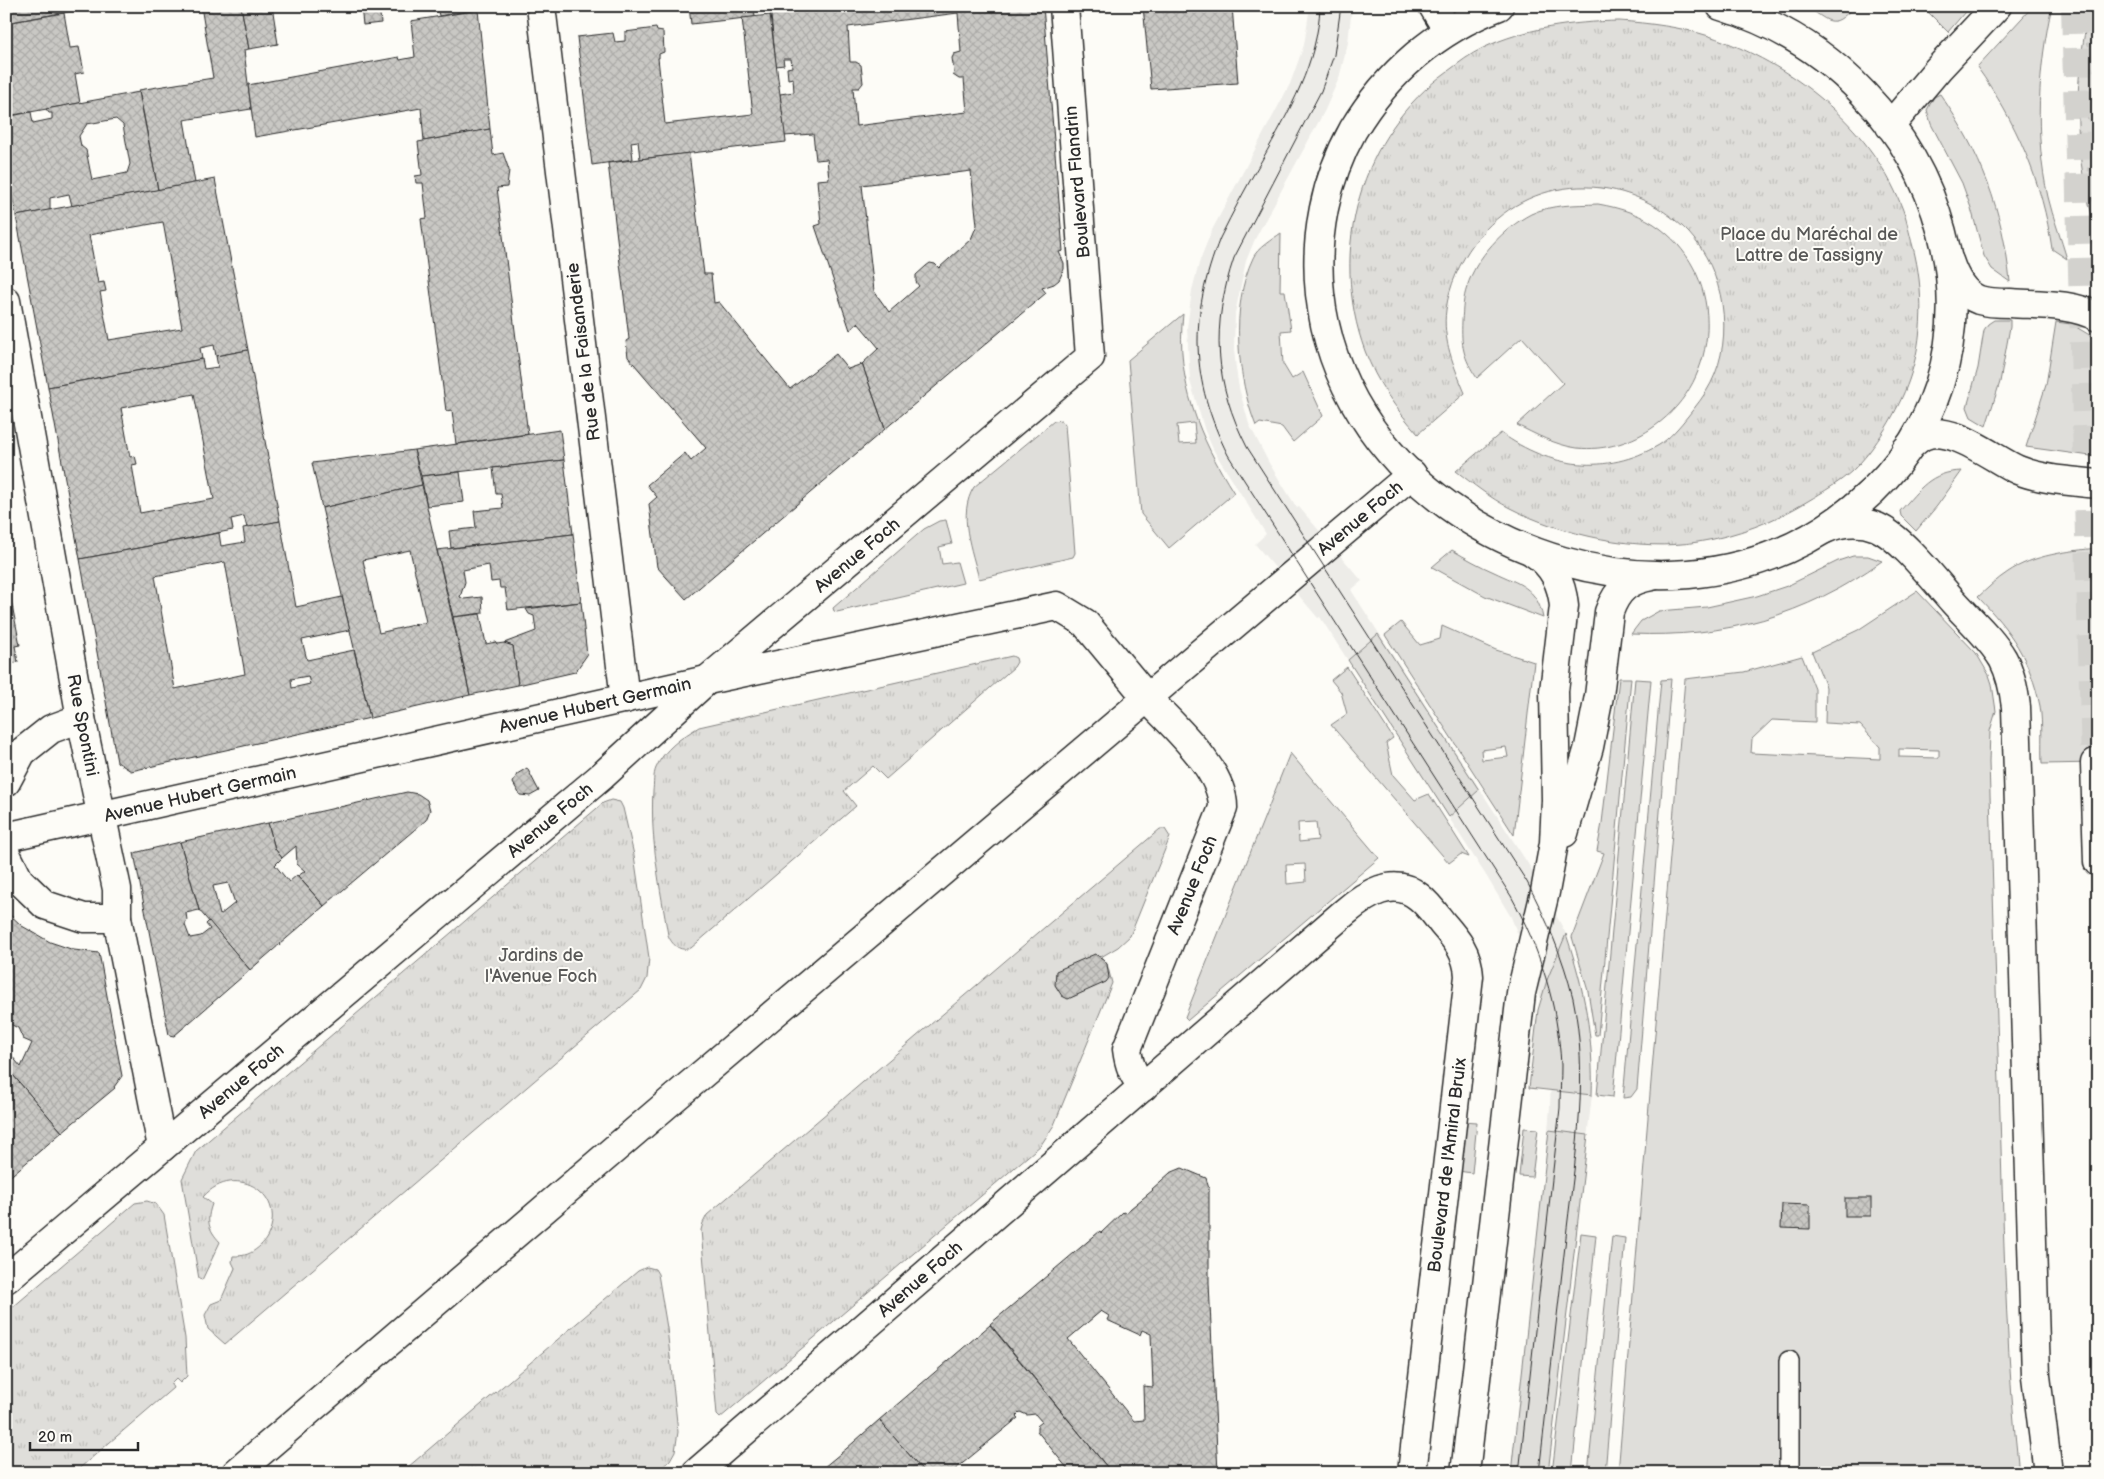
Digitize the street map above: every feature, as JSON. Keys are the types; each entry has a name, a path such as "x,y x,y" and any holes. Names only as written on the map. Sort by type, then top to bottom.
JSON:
{"main road":[{"name":"Rue de la Faisanderie","path":"541,6 625,699"},
{"name":"Boulevard Flandrin","path":"1064,6 1090,357"},
{"path":"1433,6 1448,31"},
{"path":"1499,6 1448,31 1416,54 1394,74 1375,96 1345,144 1326,195 1318,248 1318,275 1322,312 1331,349 1345,385 1363,417 1386,447 1437,497 1465,518 1494,535 1534,553 1591,569 1654,575 1691,574 1753,562 1783,551 1837,524 1865,523 1889,535 1910,554 1991,641 2004,661 2012,683 2016,716 2036,1376 2048,1473"},
{"path":"1890,126 1938,69 1997,6"},
{"path":"1730,7 1783,32 1828,63 1858,88 1890,126 1917,165 1939,218 1949,261 1958,282 1978,299 1991,302 2066,306 2082,310 2098,318"},
{"path":"1825,529 1880,484 1906,450 1925,417 1936,392 1950,332 1949,261"},
{"name":"Rue Spontini","path":"6,301 81,718 117,889 117,918 162,1148"},
{"name":"Avenue Foch","path":"6,1279 610,770 707,680 1090,357"},
{"path":"1906,450 1922,436 1944,433 1954,436 2012,467 2031,474 2057,480 2098,484"},
{"name":"Avenue Foch","path":"236,1473 673,1099 1412,474"},
{"path":"1465,1473 1521,993 1545,892 1554,843 1556,800 1554,691 1564,606 1563,594 1553,571 1542,558 1534,553"},
{"path":"1545,892 1589,747 1599,696 1609,612 1613,600 1624,587 1637,578 1654,575"},
{"name":"Avenue Hubert Germain","path":"6,837 707,680 1057,606 1084,623 1148,699"},
{"name":"Avenue Foch","path":"1143,1087 1129,1064 1127,1049 1223,808 1221,789 1208,764 1148,699"},
{"path":"6,782 14,745 81,718"},
{"path":"2095,763 2098,862"},
{"path":"6,854 18,880 45,904 84,918 117,918"},
{"name":"Avenue Foch","path":"696,1473 1362,898 1383,888 1399,887"},
{"name":"Boulevard de l'Amiral Bruix","path":"1399,887 1414,893 1420,898 1457,941 1466,958 1469,976 1412,1473"}],"lane":[{"path":"1789,1361 1789,1473"}],"shaded area":[{"path":"1310,6 1352,6 1348,43 1339,78 1325,110 1255,239 1246,261 1235,313 1234,349 1239,388 1249,424 1269,463 1297,508 1299,507 1362,581 1351,590 1534,873 1566,934 1581,981 1591,1041 1592,1095 1548,1473 1511,1473 1543,1189 1550,1107 1551,1076 1541,999 1536,981 1511,917 1320,617 1318,618 1255,544 1266,534 1214,451 1205,431 1190,381 1187,328 1192,290 1200,260 1212,230 1290,84 1304,45"}],"green space":[{"path":"1805,6 1853,7 1840,19 1830,21"},
{"path":"1922,6 1970,6 1948,32"},
{"path":"2033,6 2052,6 2041,77 2039,126 2048,197 2067,259 2052,249 2042,200 2026,154 2004,109 1977,67"},
{"path":"2090,6 2098,6 2098,234 2089,206 2083,177 2078,121 2080,64"},
{"name":"Place du Maréchal de Lattre de Tassigny","path":"1619,21 1653,24 1709,36 1769,62 1823,100 1848,123 1869,148 1887,176 1903,210 1908,226 1917,263 1921,297 1918,348 1905,391 1878,441 1861,462 1842,479 1825,490 1769,521 1741,532 1698,542 1675,545 1626,543 1601,539 1553,526 1510,508 1456,471 1501,433 1539,454 1558,460 1578,464 1618,461 1639,455 1659,445 1688,416 1709,387 1718,365 1723,345 1722,305 1718,285 1711,266 1701,248 1689,233 1664,212 1637,197 1608,189 1579,187 1550,191 1522,202 1496,219 1474,243 1464,258 1452,283 1447,301 1445,321 1447,342 1465,393 1418,434 1402,415 1375,374 1365,351 1354,313 1350,274 1352,235 1360,197 1373,161 1393,127 1418,97 1448,71 1478,50 1499,41 1549,27"},
{"path":"1940,94 1967,138 1988,183 2002,231 2010,282 1992,269 1984,256 1962,183 1931,124 1927,110 1934,97"},
{"path":"1598,204 1623,210 1647,220 1661,229 1682,250 1697,274 1705,301 1707,329 1703,356 1693,382 1677,406 1655,426 1637,437 1608,447 1587,449 1569,447 1553,442 1517,425 1563,383 1522,337 1477,378 1466,358 1462,330 1465,295 1471,276 1484,254 1501,235 1531,214 1547,208"},
{"path":"1281,233 1280,291 1285,291 1291,330 1281,331 1283,364 1292,379 1303,372 1323,416 1293,442 1282,427 1260,423 1256,426 1244,386 1239,342 1241,298 1253,258 1262,247"},
{"path":"1183,314 1183,362 1193,408 1211,452 1234,493 1169,548 1141,514 1128,360","holes":["1194,423 1196,443 1179,444 1177,425"]},
{"path":"1994,320 2010,320 2010,327 2000,382 1986,426 1971,417 1967,407 1978,368 1984,330"},
{"path":"2056,322 2071,324 2098,340 2098,457 2026,447 2046,385"},
{"path":"1061,420 1065,425 1075,553 1073,557 979,579 966,520 969,498 974,487 1054,421"},
{"path":"1962,471 1916,531 1901,516 1900,511 1926,483 1951,472"},
{"path":"946,520 952,544 939,547 942,564 957,562 963,583 837,612 834,611 833,608 924,529 939,521"},
{"path":"2098,548 2098,763 2042,764 2041,713 2031,674 2018,647 2000,622 1978,597 1992,584 2018,566 2063,552"},
{"path":"1452,550 1526,588 1536,599 1543,618 1485,596 1432,567"},
{"path":"1853,556 1868,556 1882,561 1824,596 1763,620 1699,632 1631,634 1641,621 1659,611 1707,607 1757,596 1787,586 1838,561"},
{"path":"1917,591 1976,653 1992,684 1996,711 1990,731 1989,762 2003,1230 2009,1351 2019,1473 1618,1473 1685,679 1744,672 1802,656 1815,689 1815,722 1772,720 1752,739 1751,753 1880,759 1880,747 1860,725 1825,723 1826,687 1812,652 1858,630","holes":["1899,749 1939,750 1939,758 1899,757"]},
{"path":"1401,622 1420,645 1440,639 1442,626 1496,650 1534,662 1514,835 1385,635","holes":["1506,747 1508,757 1482,760 1481,750"]},
{"path":"1378,634 1479,790 1449,817 1348,660"},
{"path":"1012,656 1016,658 1017,662 1014,667 886,779 873,766 844,791 856,806 691,948 683,949 677,947 672,942 668,935 659,881 652,809 655,771 659,761 674,744 699,727"},
{"path":"1347,667 1393,738 1386,743 1393,775 1415,800 1429,794 1469,857 1461,854 1449,863 1331,725 1347,714 1341,692 1331,680"},
{"path":"1619,678 1631,678 1598,1035 1595,1035 1588,991 1572,937 1604,853 1597,851"},
{"path":"1635,679 1651,680 1613,1097 1597,1095"},
{"path":"1671,679 1637,1089 1631,1097 1623,1098 1661,680"},
{"path":"1290,753 1379,858 1188,1020 1185,1017","holes":["1316,822 1318,840 1299,842 1298,823","1305,864 1306,882 1287,884 1286,865"]},
{"name":"Jardins de l'Avenue Foch","path":"611,800 620,802 623,808 634,855 649,958 647,978 641,990 225,1344 208,1329 205,1315 211,1304 221,1300 235,1268 232,1262 233,1256 251,1253 266,1239 272,1223 271,1209 266,1197 256,1188 244,1183 230,1182 216,1186 203,1197 212,1204 209,1224 220,1242 202,1280 199,1279 182,1179 196,1151 603,803"},
{"path":"1160,829 1165,829 1170,837 1130,936 1118,947 1101,957 1107,964 1112,983 1054,1125 1041,1145 720,1418 717,1415 701,1230 707,1215"},
{"path":"1566,934 1583,993 1591,1054 1592,1095 1529,1088 1538,1010 1547,980"},
{"path":"1463,1121 1477,1122 1472,1173 1458,1171"},
{"path":"1524,1128 1538,1129 1532,1177 1519,1176"},
{"path":"1549,1130 1588,1135 1548,1473 1511,1473"},
{"path":"147,1201 156,1204 164,1215 185,1338 187,1376 180,1383 176,1379 171,1384 173,1388 74,1473 6,1473 6,1313 135,1203"},
{"path":"1581,1233 1596,1235 1572,1473 1552,1473"},
{"path":"1612,1236 1625,1238 1605,1473 1588,1473"},
{"path":"647,1267 655,1269 658,1274 667,1328 678,1432 675,1451 670,1460 656,1473 401,1473 638,1271"}],"building":[{"path":"6,6 100,6 6,23"},
{"path":"201,6 241,6 249,49 244,50 251,109 184,120 195,183 158,190 139,90 213,78"},
{"path":"241,6 272,6 278,44 249,49"},
{"path":"361,6 379,6 381,23 363,25"},
{"path":"437,6 498,6 439,16"},
{"path":"689,6 754,6 755,17 691,24"},
{"path":"770,6 1043,6 1063,251 1059,252 1064,263 1064,269 1059,280 1042,288 1046,293 885,429 862,364 879,348 858,323 850,330 815,226 821,224 817,180 829,179 827,159 816,160 813,134 784,136 780,94 794,92 793,78 788,79 787,68 792,67 791,59 783,59 784,65 776,66","holes":["958,13 961,52 954,54 952,58 953,75 959,79 964,79 967,112 856,126 853,88 859,88 863,83 861,65 856,62 850,62 848,27","971,171 977,225 971,239 939,268 935,264 930,263 926,266 916,275 916,282 919,286 889,312 874,291 862,185"]},
{"path":"1143,6 1232,6 1238,83 1151,89"},
{"path":"478,10 490,129 424,141 421,108 255,137 248,85 399,57 400,60 415,57 411,21"},
{"path":"64,13 70,48 79,47 84,72 75,74 80,103 8,116 6,104 6,23"},
{"path":"770,15 786,142 640,159 638,141 631,142 633,159 592,165 577,37 613,33 615,42 625,41 625,32 656,28 657,31 663,32 664,52 659,54 658,58 665,124 753,114 742,18"},
{"path":"139,92 158,190 72,206 69,194 50,198 50,210 16,216 6,162 6,117 31,112 33,123 52,119 52,113 49,113 46,109","holes":["116,119 123,125 130,164 127,173 92,180 86,150 81,146 79,136 87,124"]},
{"path":"490,129 493,155 503,153 509,170 507,187 497,188 528,434 456,444 452,410 446,411 421,219 427,218 423,183 416,183 415,176 422,175 418,142"},
{"path":"689,153 704,274 711,274 714,303 719,302 790,389 836,354 848,369 862,364 885,429 686,599 657,567 649,504 657,497 647,485 685,453 691,461 706,448 628,357 626,341 629,339 608,163"},
{"path":"215,179 248,350 216,356 214,345 200,348 202,359 48,387 16,216","holes":["163,222 182,328 109,340 100,292 106,291 104,282 98,283 89,235"]},
{"path":"248,350 280,521 247,528 244,516 231,519 233,530 80,559 48,387 202,359 204,369 218,367 216,356","holes":["194,394 214,499 140,513 132,465 137,464 135,456 130,457 121,408"]},
{"path":"560,430 564,460 421,476 414,450"},
{"path":"414,450 422,485 322,508 312,463"},
{"path":"564,460 573,534 451,548 449,531 476,528 474,511 503,508 501,494 496,494 493,468"},
{"path":"460,472 464,502 427,506 421,476"},
{"path":"422,485 470,695 370,718 322,508","holes":["410,550 426,622 379,633 363,560"]},
{"path":"6,518 9,535 6,551"},
{"path":"280,521 296,607 342,597 350,630 302,640 307,660 354,650 370,718 131,771 117,762 80,559 219,533 221,546 245,542 243,528","holes":["225,562 245,674 175,689 155,576","308,676 310,684 292,688 291,679"]},
{"path":"573,534 581,602 508,610 505,588 500,588 499,581 491,582 489,565 463,570 465,582 460,597 464,599 482,597 483,613 453,617 437,550"},
{"path":"11,600 20,645 15,646 18,662 6,666 6,618 8,617 6,602"},
{"path":"581,602 587,655 575,672 518,685 513,646 504,643 536,631 534,616 529,614 526,609"},
{"path":"480,614 486,644 496,642 497,644 504,643 513,646 518,685 470,695 453,617"},
{"path":"527,768 539,791 530,796 520,795 513,783 517,774"},
{"path":"407,792 418,794 427,800 430,810 426,820 324,906 298,876 305,871 297,864 296,846 282,858 275,849 268,823"},
{"path":"268,823 275,849 282,858 275,865 289,882 297,875 324,906 250,970 199,910 180,842","holes":["228,883 235,903 220,915 213,886"]},
{"path":"180,842 199,910 186,913 187,920 185,925 190,938 201,936 210,929 206,924 209,921 250,970 174,1036 169,1035 134,853"},
{"path":"6,911 22,926 50,942 74,950 99,953 122,1076 115,1088 62,1132 6,1067 6,1049 21,1067 32,1043 23,1039 18,1028 6,1022"},
{"path":"1095,954 1107,964 1109,978 1106,982 1068,999 1062,996 1055,985 1056,971"},
{"path":"6,1067 62,1132 6,1180"},
{"path":"1182,1168 1206,1178 1209,1189 1209,1283 1218,1473 1112,1473 990,1324 1100,1231 1101,1233 1123,1212 1125,1213 1153,1190 1170,1173","holes":["1101,1311 1109,1316 1107,1320 1140,1335 1142,1330 1151,1334 1153,1387 1143,1386 1144,1420 1134,1421 1068,1339"]},
{"path":"1845,1198 1871,1198 1871,1216 1845,1216"},
{"path":"1782,1204 1810,1205 1810,1229 1781,1228"},
{"path":"990,1325 1112,1473 1071,1473 1037,1431 1037,1426 1042,1422 1035,1414 1027,1415 1020,1412 1016,1416 1018,1418 952,1472 951,1470 947,1473 925,1473 879,1420"},
{"path":"879,1420 925,1473 818,1472 846,1449"}],"tunnel":[{"path":"2075,6 2095,763"}],"tram line":[{"path":"1320,6 1314,47 1292,105 1220,238 1210,267 1199,321 1198,348 1201,374 1206,400 1215,427 1228,455 1511,896 1531,936 1546,978 1552,999 1559,1043 1561,1065 1560,1108 1519,1473"},
{"path":"1341,6 1334,55 1321,91 1234,258 1222,307 1219,331 1222,377 1236,423 1247,447 1527,882 1554,939 1569,983 1578,1027 1581,1085 1574,1171 1539,1473"}]}
